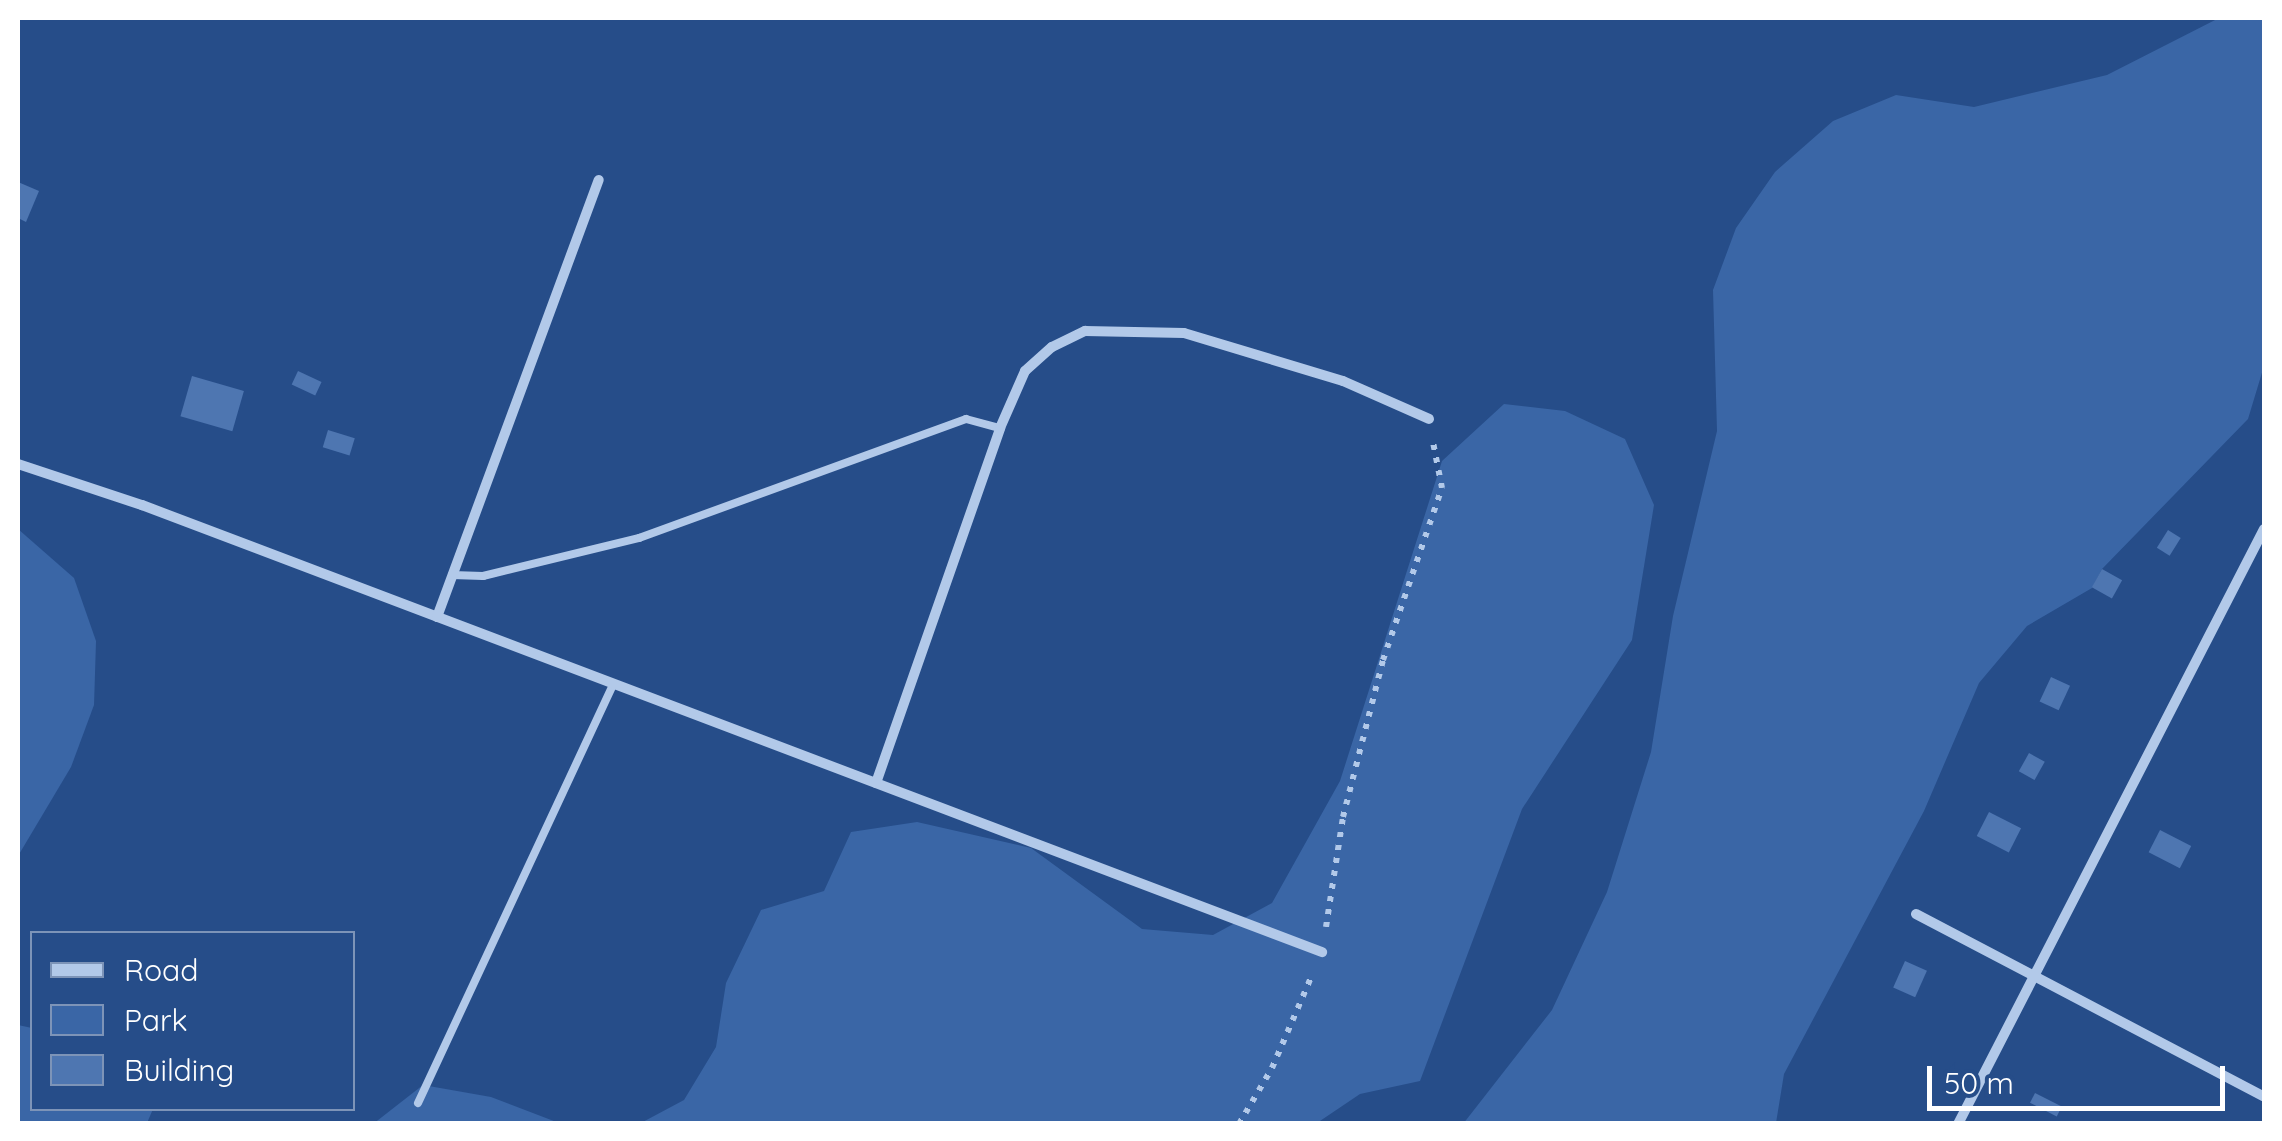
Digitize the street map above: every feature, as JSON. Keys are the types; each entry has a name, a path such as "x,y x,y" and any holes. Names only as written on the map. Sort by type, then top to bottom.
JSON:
{"street":[{"path":"437,617 599,180"},
{"path":"876,783 1000,428 1025,372 1052,347 1085,331 1129,329 1202,338 1344,381 1429,419"},
{"path":"18,464 437,617 1322,952"},
{"path":"1958,1124 2264,529"},
{"path":"1916,914 2264,1097"}],"lane":[{"path":"452,575 482,576 640,538 966,420 1000,428"},
{"path":"418,1103 613,684"}],"path":[{"path":"1238,1124 1272,1068 1322,952 1343,817 1383,660 1442,488 1429,419"}],"green space":[{"path":"2219,18 2264,18 2264,366 2248,419 2102,569 2092,588 2027,626 1979,683 1924,811 1784,1074 1776,1123 1463,1124 1552,1010 1607,892 1651,752 1673,616 1717,431 1713,290 1736,228 1775,172 1833,121 1896,95 1974,107 2107,75"},
{"path":"1504,404 1565,411 1625,439 1654,505 1632,640 1522,809 1420,1081 1360,1094 1317,1123 639,1124 684,1100 716,1047 726,983 761,910 824,891 851,832 917,822 1031,848 1142,929 1213,935 1272,903 1340,781 1442,461"},
{"path":"18,529 74,578 96,641 94,705 71,767 18,856"},
{"path":"18,1025 30,1028 30,1111 152,1111 147,1123 18,1123"},
{"path":"423,1085 491,1097 559,1123 373,1124"}],"building":[{"path":"18,182 39,191 26,222 18,218"},
{"path":"298,371 322,382 315,396 292,385"},
{"path":"192,376 244,391 232,431 180,416"},
{"path":"328,430 355,438 350,455 323,447"},
{"path":"2168,530 2181,538 2170,556 2157,548"},
{"path":"2102,569 2122,580 2112,599 2092,587"},
{"path":"2051,677 2070,686 2059,710 2040,701"},
{"path":"2029,753 2045,762 2035,780 2019,771"},
{"path":"1989,812 2021,828 2009,852 1977,836"},
{"path":"2160,830 2191,846 2180,868 2149,852"},
{"path":"1905,961 1927,971 1915,997 1893,987"},
{"path":"2035,1093 2062,1107 2057,1116 2030,1103"}]}
